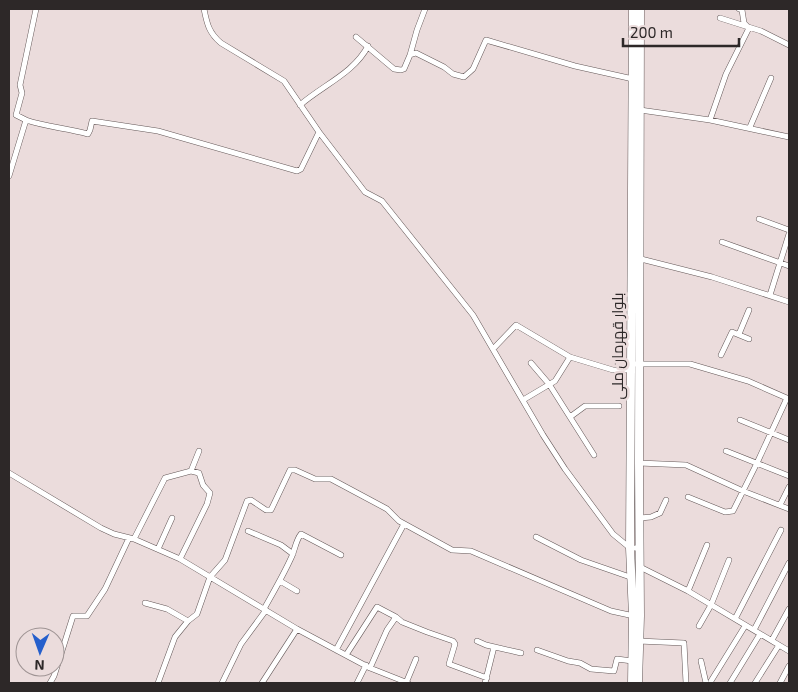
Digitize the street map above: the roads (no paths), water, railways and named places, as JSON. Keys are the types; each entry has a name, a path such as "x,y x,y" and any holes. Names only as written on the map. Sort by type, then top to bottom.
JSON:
{"highway":[{"name":"بلوار قهرمان ملی","path":"633,9 636,258"},
{"name":"بلوار قهرمان ملی","path":"638,683 638,641 630,577 630,548 640,110 640,9"},
{"name":"بلوار قهرمان ملی","path":"632,683 632,661 640,567 639,463 634,366"}],"street":[{"path":"36,9 20,85 22,93 16,115 26,120 41,125 76,130 88,134 92,120 158,132 297,171 301,169 319,132"},
{"path":"204,9 207,25 212,36 284,81 319,132 365,192 382,201 473,315 543,435 565,469 613,534 630,548 639,548"},
{"path":"356,37 394,69 404,69 410,55 416,30 425,9"},
{"path":"739,9 742,10 744,23 749,28"},
{"path":"720,18 773,36 788,44 789,37"},
{"path":"710,120 726,74 749,28"},
{"path":"410,55 416,53 444,67 453,74 464,77 473,69 486,40 575,66 633,79"},
{"path":"300,105 326,85 339,78 362,56 368,46"},
{"path":"750,127 771,78"},
{"path":"640,110 750,127 789,137"},
{"path":"9,176 26,120"},
{"path":"759,220 789,230"},
{"path":"770,295 789,234"},
{"path":"722,242 789,266"},
{"path":"636,258 712,277 789,302"},
{"path":"739,334 749,310"},
{"path":"493,349 516,325 570,357 613,370 634,366 690,364 748,381 788,399 770,432 758,463 733,510 729,512 688,496"},
{"path":"721,355 731,333 734,332 749,339"},
{"path":"523,400 555,381 570,357"},
{"path":"531,363 549,384 594,455"},
{"path":"570,417 585,406 619,406"},
{"path":"740,420 789,440"},
{"path":"191,471 199,451"},
{"path":"726,451 789,476"},
{"path":"639,463 686,465 743,491 789,509"},
{"path":"158,683 174,637 197,614 210,577 225,560 248,501 251,500 263,508 271,510 290,470 295,470 316,479 331,479 349,487 387,510 404,524 452,550 471,552 611,611 636,616"},
{"path":"50,683 54,676 73,616 87,616 105,589 165,478 191,471 199,473 203,485 210,493 207,504 180,560"},
{"path":"9,473 101,528 132,538 180,560 297,629 368,667 407,683 416,659"},
{"path":"780,505 789,488"},
{"path":"640,518 651,517 660,513 666,500"},
{"path":"158,549 172,518"},
{"path":"336,650 404,524"},
{"path":"248,530 280,545 293,554"},
{"path":"735,620 781,530"},
{"path":"222,683 241,644 265,609 280,581 293,554 298,536 301,534 341,555"},
{"path":"536,537 581,560 630,577"},
{"path":"688,591 707,545"},
{"path":"699,626 729,560"},
{"path":"754,630 789,563"},
{"path":"640,567 688,591 789,651"},
{"path":"280,581 297,591"},
{"path":"145,603 167,609 188,621"},
{"path":"346,656 377,607 402,622 452,641 455,644 449,664 486,681 494,647"},
{"path":"772,640 789,609"},
{"path":"357,683 396,617"},
{"path":"708,682 745,626"},
{"path":"262,683 297,629"},
{"path":"730,683 760,634"},
{"path":"477,641 521,653"},
{"path":"638,641 684,643 686,683"},
{"path":"755,683 779,645"},
{"path":"537,650 600,671 614,671 617,659 632,661"},
{"path":"700,660 708,682"},
{"path":"780,683 789,666"}]}
